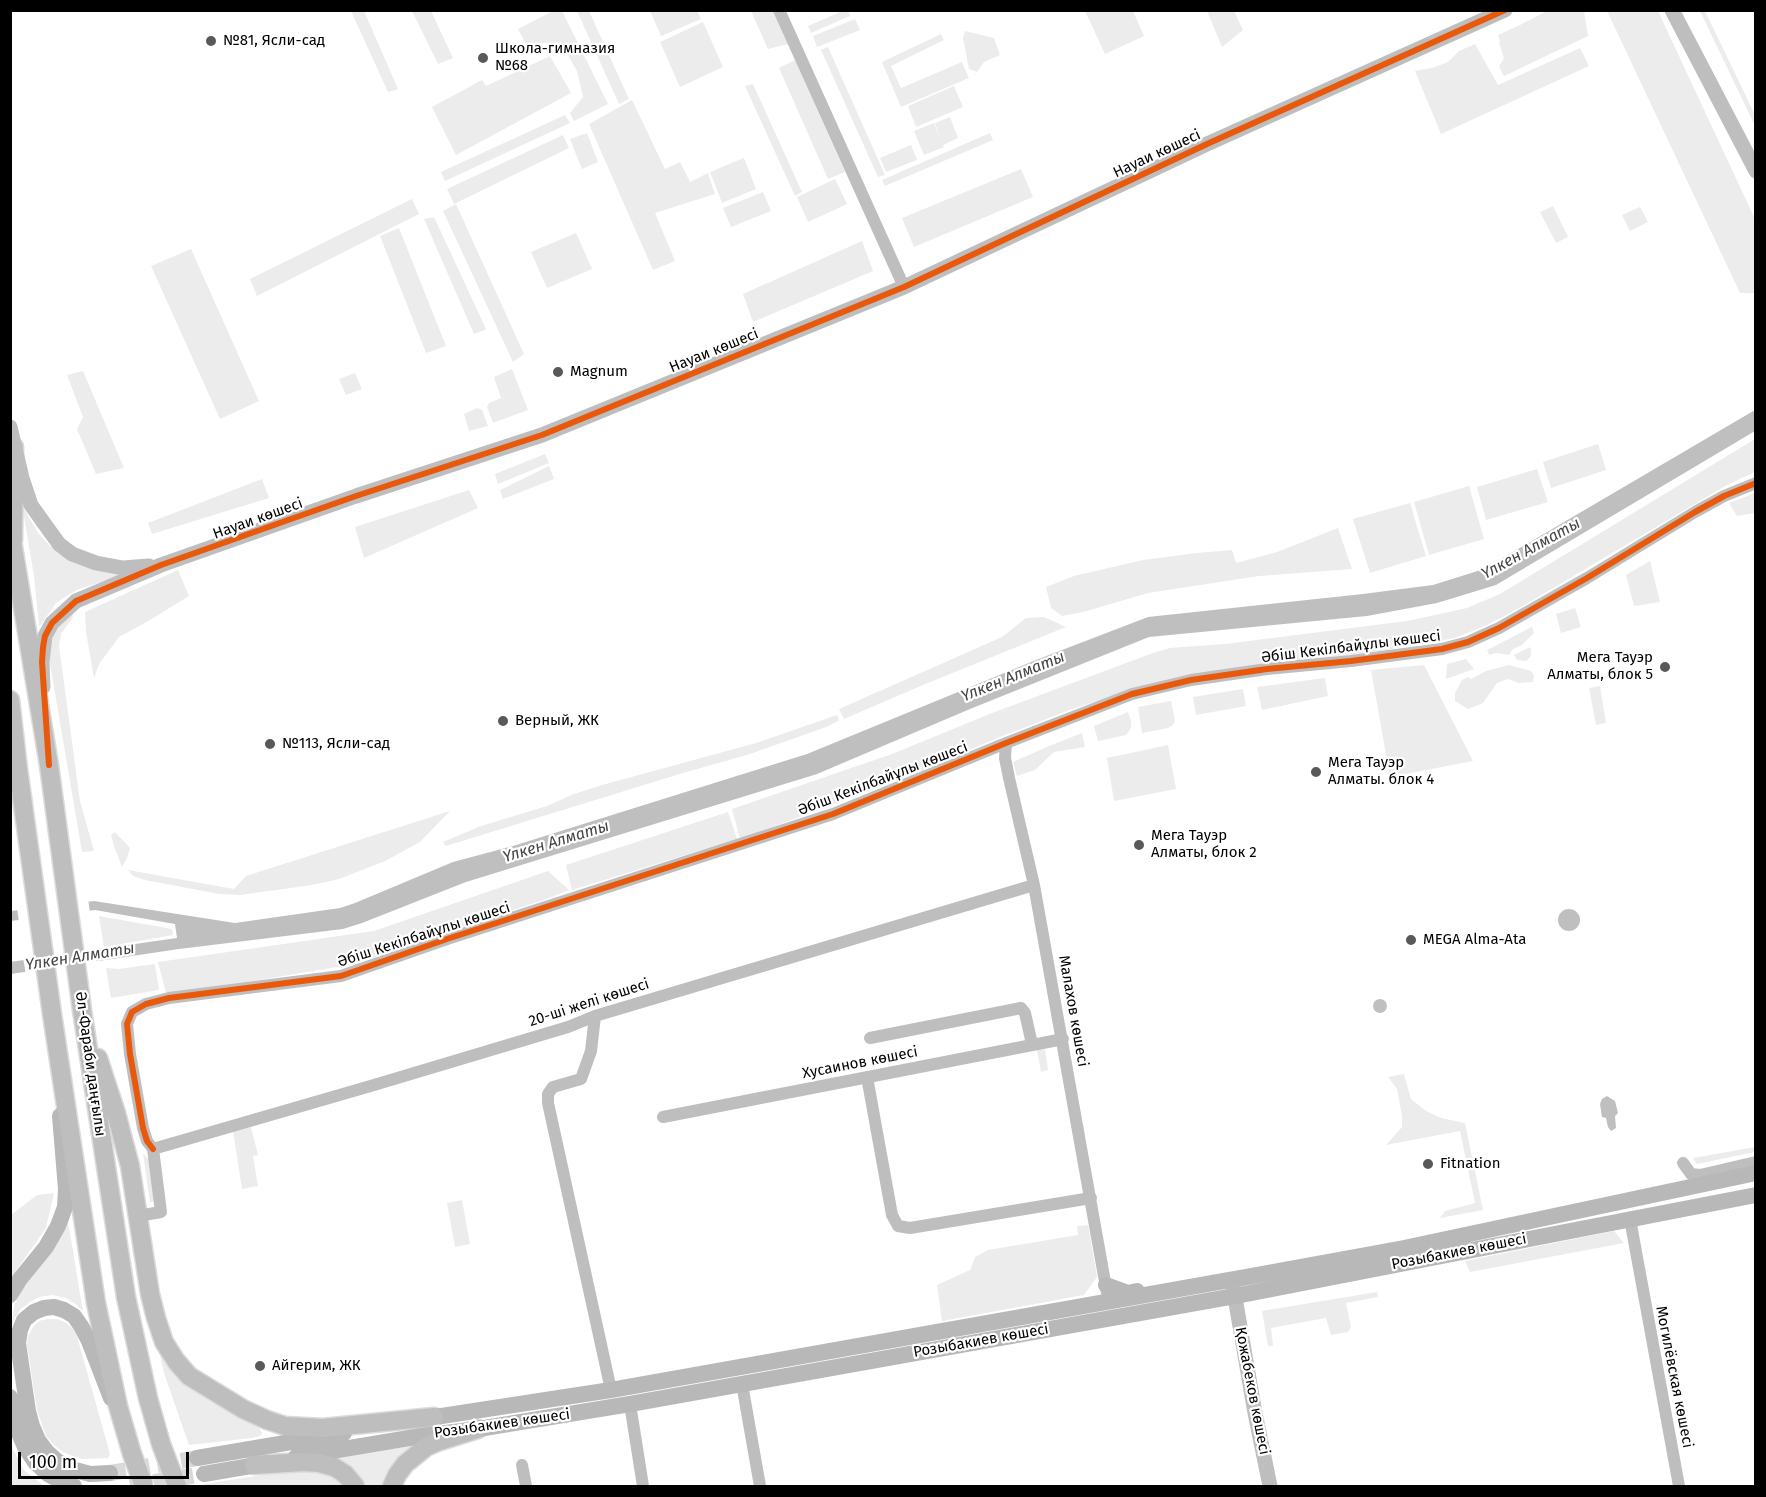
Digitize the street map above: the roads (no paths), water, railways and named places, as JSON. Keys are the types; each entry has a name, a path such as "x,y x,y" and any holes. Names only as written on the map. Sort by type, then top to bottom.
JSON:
{"main road":[{"name":"Әл-Фараби даңғылы","path":"14,447 12,536 49,765 82,1010 126,1297 145,1388 161,1444 177,1486"},
{"name":"Әл-Фараби даңғылы","path":"10,700 52,1014 96,1303 118,1406 144,1486"},
{"path":"10,738 18,769"},
{"path":"82,1010 116,1113 130,1166 156,1318 164,1341 176,1361 189,1376 203,1386 243,1409 285,1426 323,1428 434,1417"},
{"path":"10,1295 46,1247 65,1208 66,1189 52,1014"},
{"name":"Розыбакиев көшесі","path":"204,1474 742,1384 1110,1310 1209,1283 1233,1288 1395,1250 1755,1173"},
{"name":"Розыбакиев көшесі","path":"197,1458 434,1417 1110,1310 1755,1195"},
{"path":"1106,1285 1128,1293 1167,1286 1209,1283"},
{"path":"110,1473 90,1474 68,1468 47,1452 38,1440 28,1411 18,1343 24,1320 34,1312 54,1307 74,1316 81,1326 132,1454"},
{"path":"10,1397 18,1431 35,1462 48,1474 74,1486"},
{"path":"392,1486 405,1464 426,1447 478,1429"},
{"path":"254,1465 319,1463 334,1467 345,1474 355,1486"}],"street":[{"path":"779,10 904,286"},
{"name":"Науаи көшесі","path":"49,765 42,662 45,636 52,623 76,601 161,565 356,496 542,435 904,286 1196,149 1505,10"},
{"path":"1672,10 1755,171"},
{"path":"10,427 14,447"},
{"name":"Науаи көшесі","path":"14,447 31,505 59,544 72,554 96,563 123,568 161,565"},
{"name":"Әбіш Кекілбайұлы көшесі","path":"138,1216 161,1212 153,1149 142,1128 130,1054 128,1024 132,1012 146,1004 170,998 340,976 458,935 833,814 1132,694 1191,680 1442,649 1468,642 1499,628 1587,578 1695,512 1755,483"},
{"name":"Малахов көшесі","path":"1006,743 1005,758 1008,778 1034,885 1110,1310"},
{"name":"20-ші желі көшесі","path":"153,1149 568,1027 596,1016 1034,885"},
{"path":"870,1038 1021,1008 1025,1013 1032,1044"},
{"path":"596,1016 591,1051 581,1079 553,1087 548,1094 548,1103 611,1390"},
{"name":"Хусаинов көшесі","path":"663,1117 1063,1039"},
{"path":"867,1077 892,1215 898,1226 910,1228 1091,1198"},
{"path":"1683,1163 1691,1174 1700,1175 1755,1162"},
{"name":"Могилёвская көшесі","path":"1630,1219 1679,1486"},
{"name":"Қожабеков көшесі","path":"1233,1288 1270,1486"},
{"path":"742,1384 760,1486"},
{"path":"630,1404 643,1486"},
{"path":"522,1464 526,1486"}],"water":[{"name":"Үлкен Алматы","path":"1755,410 1755,431 1496,585 1437,603 1367,616 1149,637 817,774 466,882 343,929 179,949 11,974 10,962 177,938 175,924 95,910 11,921 11,911 94,901 235,923 340,908 453,862 513,846 807,754 1036,660 1148,617 1433,585 1484,569"},
{"path":"1569,909 1577,912 1580,920 1577,928 1569,931 1561,928 1558,920 1561,912"},
{"path":"1377,999 1383,999 1387,1006 1383,1013 1377,1013 1373,1009 1373,1003"},
{"path":"1607,1096 1615,1101 1618,1113 1615,1116 1616,1128 1611,1131 1606,1118 1602,1117 1600,1104"}],"tunnel":[{"path":"110,1473 197,1458"},
{"path":"130,1486 204,1474"}],"place":[{"name":"№81, Ясли-сад","path":"211,41"},
{"name":"Школа-гимназия №68","path":"483,58"},
{"name":"Magnum","path":"558,372"},
{"name":"Мега Тауэр Алматы, блок 5","path":"1665,667"},
{"name":"Верный, ЖК","path":"503,721"},
{"name":"№113, Ясли-сад","path":"270,744"},
{"name":"Мега Тауэр Алматы. блок 4","path":"1316,772"},
{"name":"Мега Тауэр Алматы, блок 2","path":"1139,845"},
{"name":"MEGA Alma-Ata","path":"1411,940"},
{"name":"Fitnation","path":"1428,1164"},
{"name":"Айгерим, ЖК","path":"260,1366"}]}
